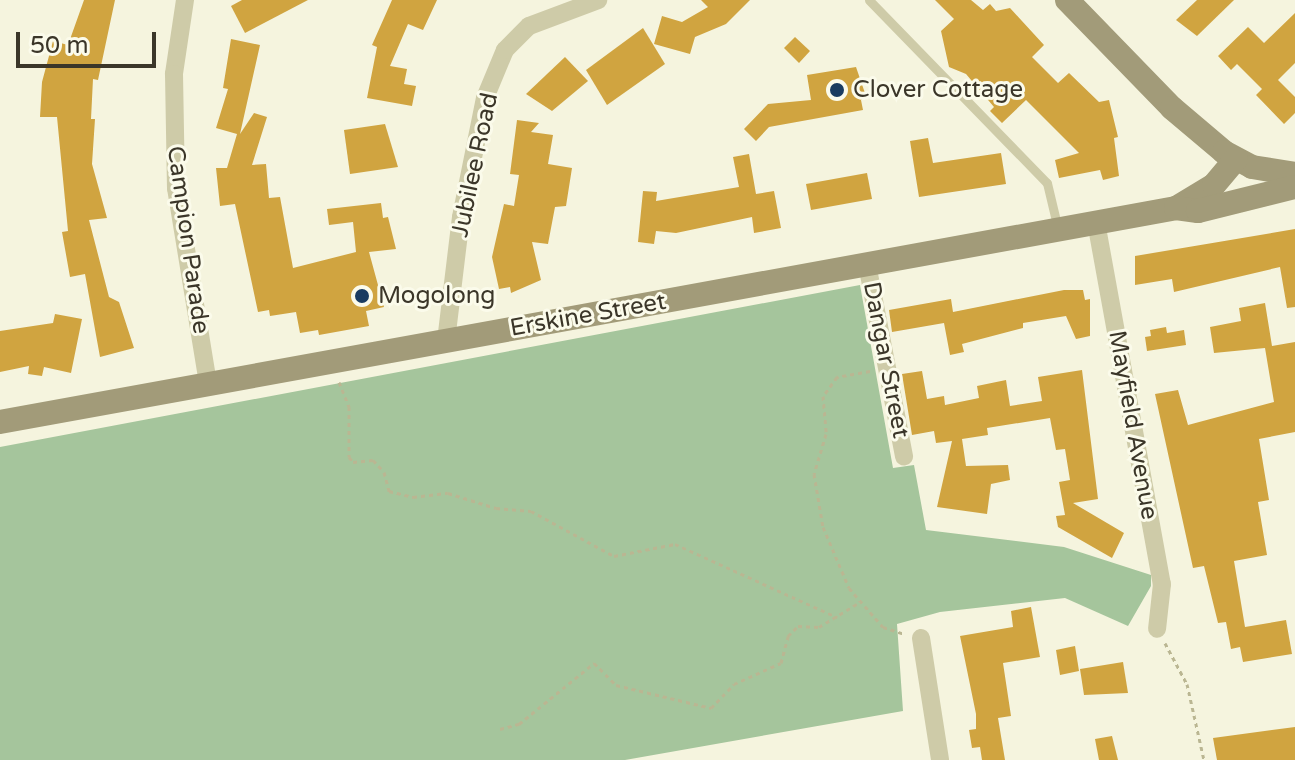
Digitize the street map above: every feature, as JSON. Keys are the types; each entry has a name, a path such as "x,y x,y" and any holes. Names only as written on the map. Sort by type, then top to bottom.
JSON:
{"street":[{"name":"Campion Parade","path":"185,0 174,74 176,188 208,384"},
{"name":"Jubilee Road","path":"446,341 470,172 485,98 505,50 529,26 598,0"},
{"path":"1067,0 1172,108 1244,163 1295,174"},
{"name":"Erskine Street","path":"1176,208 1244,163"},
{"path":"1226,205 1244,163"},
{"name":"Erskine Street","path":"0,422 1096,222 1176,208 1198,211 1295,187"},
{"name":"Mayfield Avenue","path":"1096,222 1162,584 1157,629"},
{"name":"Dangar Street","path":"867,264 904,456"},
{"path":"921,638 940,760"}],"lane":[{"path":"869,0 1047,183 1058,229"}],"path":[{"path":"887,369 837,377 823,396 826,434 814,474 821,514 849,588 883,627 921,638"},
{"path":"338,377 349,407 349,457 353,462 373,460 384,472 389,491 413,497 448,493 496,508 531,511 614,556 675,544 837,617"},
{"path":"500,729 519,724 594,663 616,685 711,708 734,684 781,663 788,636 798,626 819,627 860,602"},
{"path":"1170,652 1187,684 1204,760"}],"green space":[{"path":"860,285 893,468 914,465 926,530 1064,547 1151,575 1151,586 1128,626 1065,598 940,612 897,624 903,711 625,760 0,760 0,447"}],"building":[{"path":"84,0 115,0 98,80 93,79 91,119 95,119 92,164 107,218 89,220 109,297 119,302 134,348 100,357 85,274 70,277 62,232 68,231 57,117 40,117 42,82 53,41 68,45"},
{"path":"242,0 308,0 245,33 231,6"},
{"path":"392,0 437,0 423,30 408,24 390,66 407,69 404,84 416,86 412,106 367,98 377,47 372,45"},
{"path":"701,0 750,0 726,24 695,37 690,54 654,44 662,16 682,22 708,7"},
{"path":"935,0 971,0 983,10 990,4 996,11 1010,8 1044,45 1032,57 1058,83 1069,73 1099,102 1109,100 1118,137 1114,138 1119,176 1103,180 1100,170 1059,178 1055,160 1079,153 1026,100 1002,123 990,111 994,107 966,74 949,67 941,31 954,19"},
{"path":"1197,0 1234,0 1197,36 1176,20"},
{"path":"1295,13 1295,63 1278,80 1295,97 1295,113 1284,124 1256,95 1262,89 1237,64 1231,70 1218,56 1248,27 1264,43"},
{"path":"643,28 665,64 607,105 586,70"},
{"path":"795,37 810,51 799,63 784,48"},
{"path":"231,39 260,45 240,134 254,113 267,117 252,165 266,164 269,198 280,197 293,268 356,252 353,222 329,225 327,209 381,203 383,218 388,217 396,249 369,252 384,307 366,311 369,326 319,335 318,330 300,333 296,312 270,316 269,310 258,312 235,204 220,206 216,168 227,168 237,134 216,128 228,89 223,88"},
{"path":"565,57 588,81 552,111 526,94"},
{"name":"Clover Cottage","path":"856,67 867,99 861,100 863,110 769,127 756,141 744,129 768,104 811,100 807,75"},
{"path":"517,120 539,123 531,132 553,135 548,164 572,168 566,206 555,207 548,244 532,242 541,280 511,293 510,287 499,289 492,257 504,204 514,206 519,175 510,174"},
{"path":"385,124 398,167 350,174 344,130"},
{"path":"928,138 933,163 1001,153 1006,184 919,197 910,141"},
{"path":"749,154 756,194 774,191 781,228 754,233 752,217 676,233 656,231 654,244 638,242 643,191 657,192 656,201 739,187 733,157"},
{"path":"867,173 872,199 811,210 806,184"},
{"path":"1295,229 1295,307 1287,308 1280,267 1174,292 1172,279 1135,285 1135,256"},
{"path":"1064,290 1083,290 1085,300 1090,299 1090,336 1076,339 1066,316 1023,323 1023,328 962,344 964,352 950,355 944,323 892,332 889,310 951,299 953,312"},
{"path":"1265,303 1272,346 1295,342 1295,432 1259,439 1269,500 1258,502 1267,555 1234,561 1245,627 1286,620 1292,654 1243,662 1240,647 1231,649 1226,622 1218,623 1204,566 1193,568 1155,394 1178,390 1188,425 1274,402 1265,348 1214,353 1210,327 1241,321 1239,308"},
{"path":"55,314 82,319 71,373 44,367 42,376 28,374 29,366 0,372 0,331 53,323"},
{"path":"1166,327 1167,333 1184,330 1186,345 1147,351 1145,337 1151,336 1150,330"},
{"path":"1082,370 1098,499 1073,503 1124,533 1112,558 1058,527 1056,516 1065,515 1059,482 1070,480 1065,449 1056,450 1050,418 987,428 988,435 962,439 966,466 1008,465 1010,480 991,484 987,514 937,507 952,441 936,443 934,431 912,435 902,374 922,371 927,399 944,396 945,405 979,398 977,386 1006,380 1010,406 1042,401 1038,377"},
{"path":"1031,607 1040,657 1003,663 1011,716 998,718 1005,760 982,760 980,747 972,748 969,730 976,729 976,714 960,636 1013,627 1011,611"},
{"path":"1075,646 1079,671 1060,675 1056,650"},
{"path":"1123,662 1128,693 1084,695 1080,669"},
{"path":"1295,727 1295,760 1217,760 1213,738"},
{"path":"1112,736 1118,760 1099,760 1095,739"}],"place":[{"name":"Clover Cottage","path":"837,90"},
{"name":"Mogolong","path":"362,296"}]}
